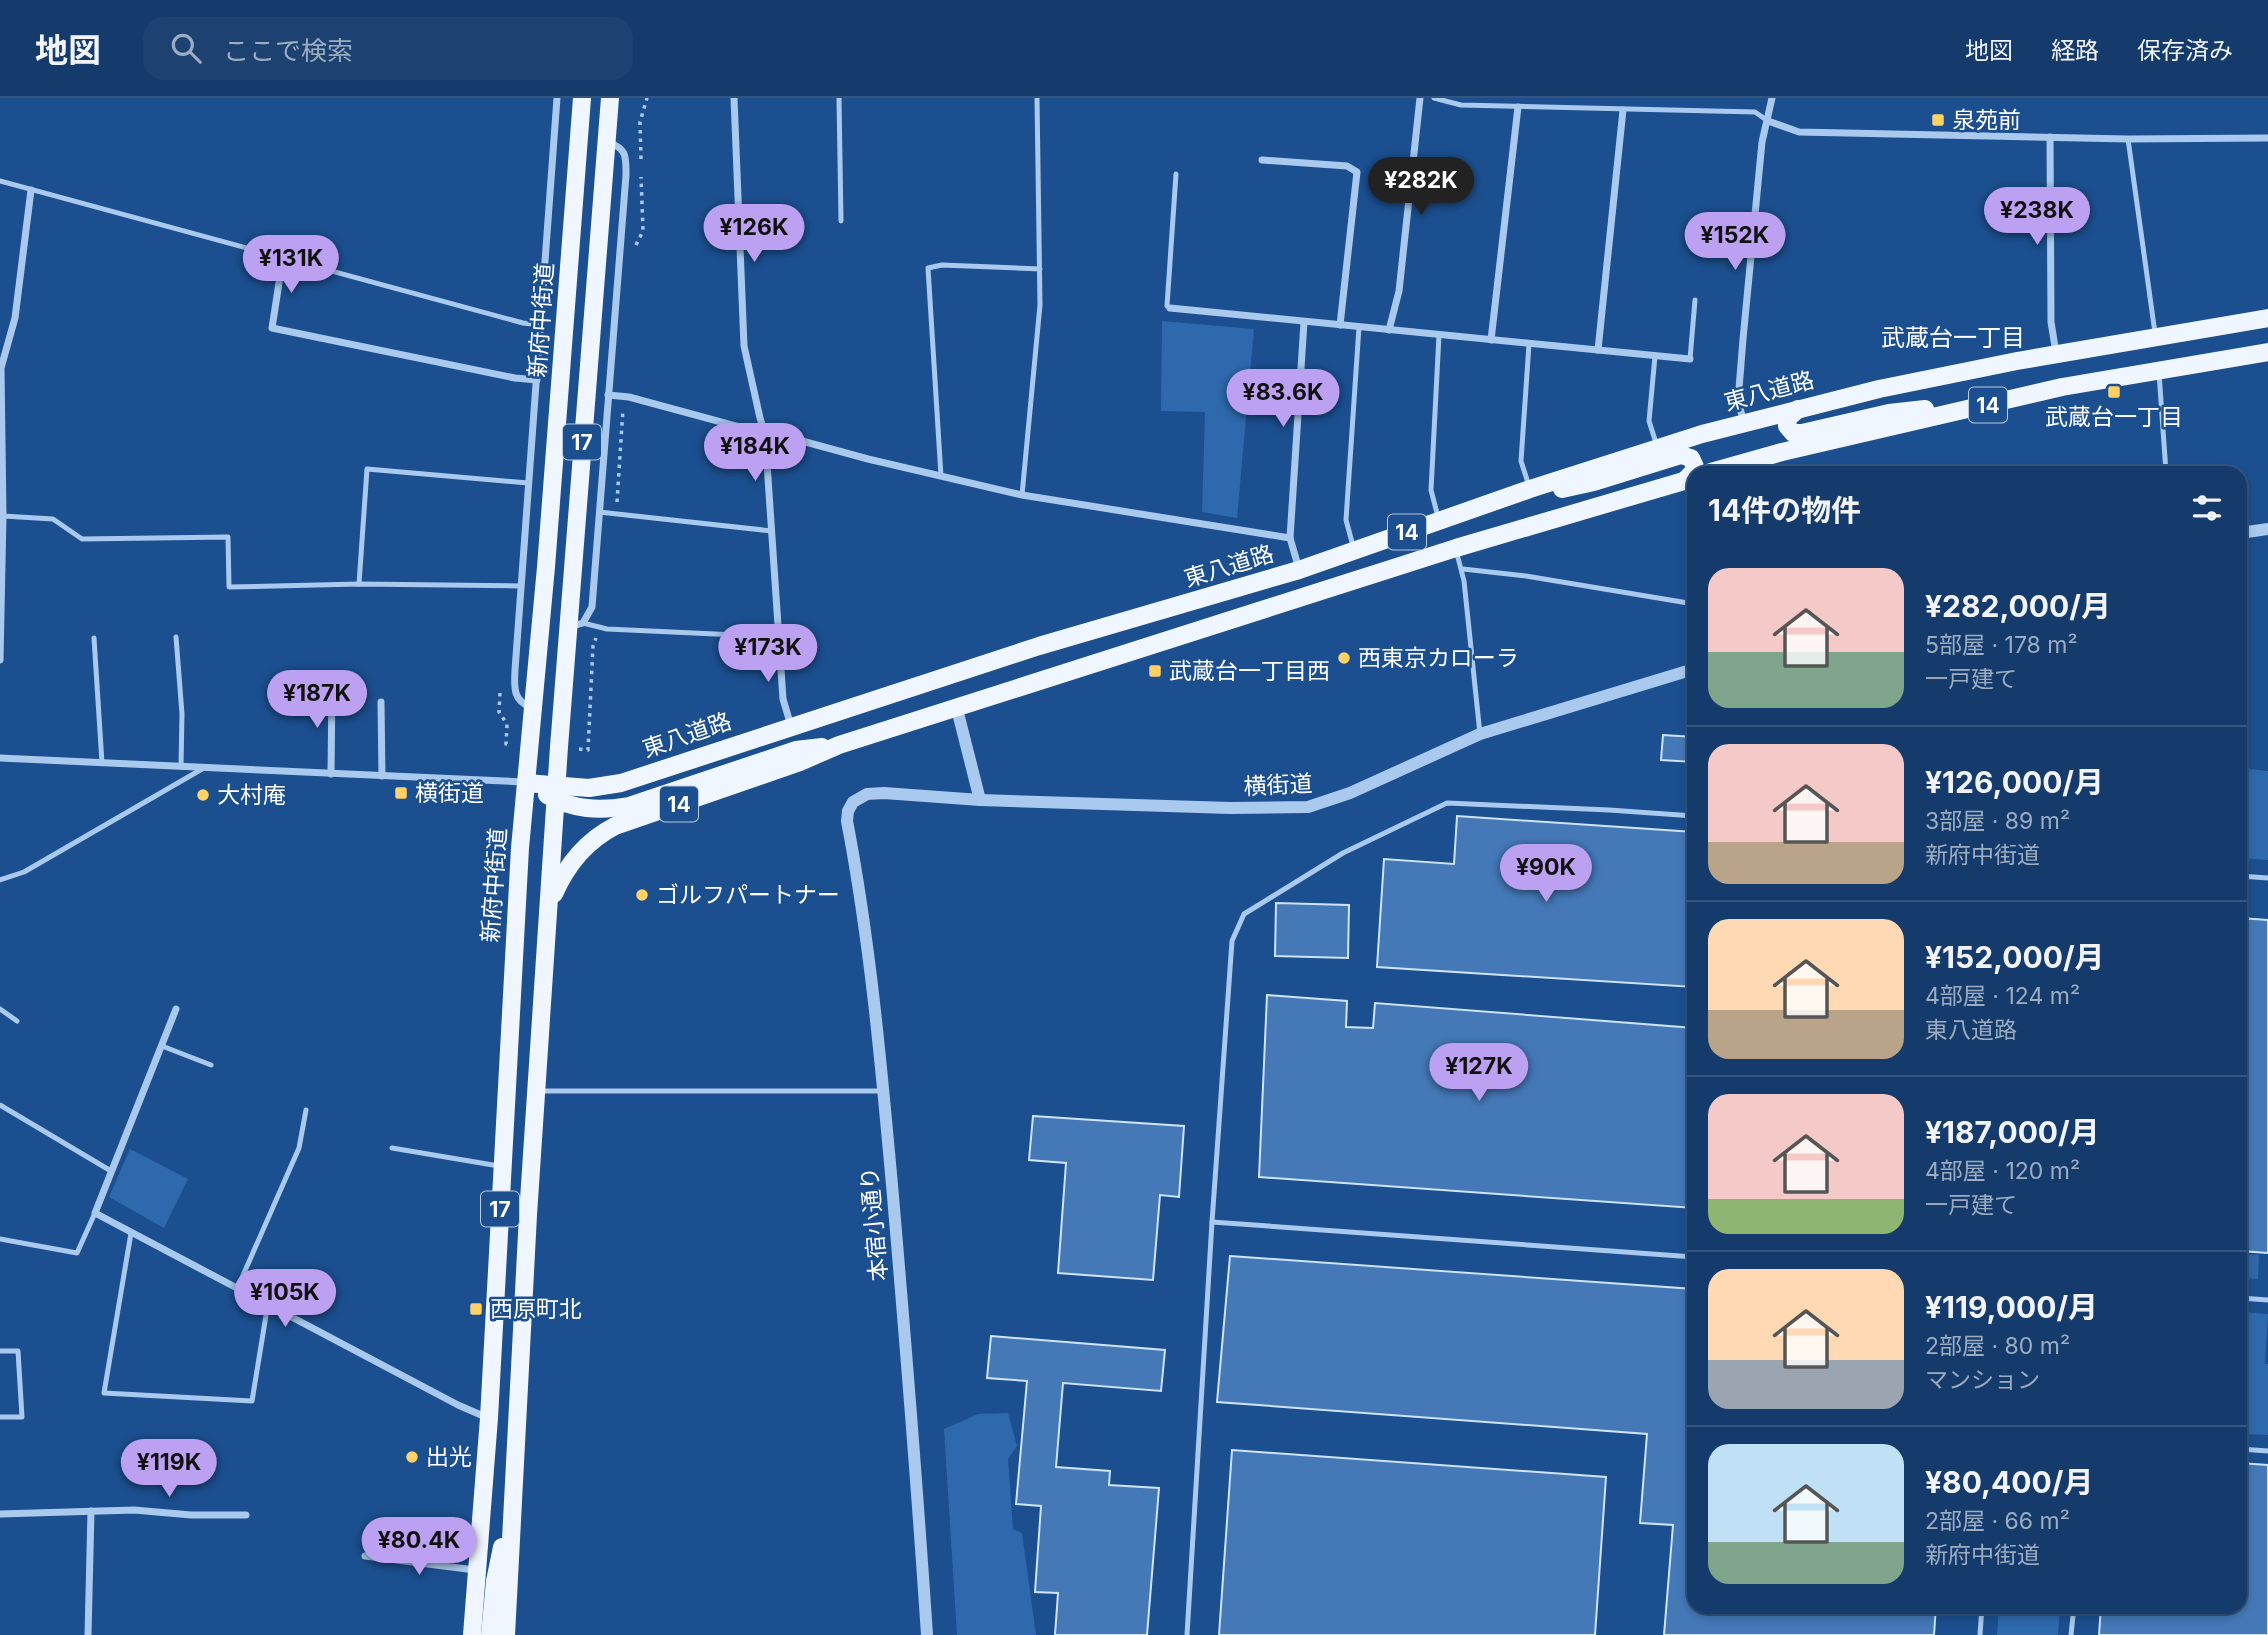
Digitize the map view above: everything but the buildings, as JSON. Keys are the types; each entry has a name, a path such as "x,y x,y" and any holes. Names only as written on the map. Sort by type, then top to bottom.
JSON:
{"main road":[{"name":"新府中街道","path":"472,1635 489,1418 519,861 582,98"},
{"name":"17","path":"506,1635 528,1215 556,793 576,625 610,98"},
{"name":"東八道路","path":"556,793 608,786 1028,649 1299,570 1496,500 1531,492 1657,448 1744,423 1879,389 2056,354 2268,318"},
{"name":"14","path":"1744,466 1782,452 2062,387 2268,352"},
{"path":"1798,409 1789,415 1787,426 1793,433 1889,413 1995,403"},
{"path":"1531,492 1594,482 1681,455 1692,458 1695,466"},
{"name":"東八道路","path":"550,903 569,865 593,838 605,831 800,762 839,745 1456,548 1687,480"},
{"name":"東八道路","path":"526,783 556,793 576,807 597,809 629,806 796,750 839,745"},
{"path":"490,1635 495,1581 512,1503"},
{"path":"473,1613 481,1635"}],"street":[{"path":"533,708 523,705 514,693 557,98"},
{"path":"734,98 744,346 765,434 783,699 791,726"},
{"path":"1390,330 1399,291 1420,98"},
{"path":"1744,423 1738,401 1742,351 1762,142 1772,98"},
{"path":"1491,340 1518,107"},
{"path":"1598,351 1623,110"},
{"path":"1768,121 1799,132 2128,139 2268,138"},
{"path":"2050,137 2051,322 2056,354"},
{"path":"576,625 592,607 626,160 619,146 607,141"},
{"path":"1262,160 1348,166 1357,172 1340,325"},
{"path":"0,660 3,516 1,368 15,318 31,190"},
{"path":"283,257 272,328 515,378 537,380"},
{"path":"1170,308 1690,359"},
{"path":"1299,570 1290,538 1304,322"},
{"path":"608,395 629,397 765,434 780,435 1022,495 1290,538"},
{"path":"2247,532 2268,529"},
{"name":"横街道","path":"848,811 853,802 867,794 876,793 980,800 1230,808 1308,807 1350,793 1480,734 1687,671"},
{"path":"331,774 332,686"},
{"path":"381,702 382,776"},
{"path":"957,709 980,800"},
{"path":"0,758 526,783"},
{"name":"本宿小通り","path":"848,811 847,821 862,901 883,1091 911,1397 927,1635"},
{"path":"176,1009 95,1213 458,1405 489,1418"},
{"path":"0,1514 134,1510 191,1515 246,1515"},
{"path":"88,1635 91,1511"},
{"path":"365,1556 476,1570"}],"lane":[{"path":"839,98 841,221"},
{"path":"1022,495 1040,304 1037,98"},
{"path":"1434,98 1461,105 1755,112 1768,121"},
{"path":"2128,139 2155,336"},
{"path":"1170,308 1167,306 1176,174"},
{"path":"0,181 509,319 541,325"},
{"path":"941,476 928,268 942,265 1040,269"},
{"path":"1690,359 1695,300"},
{"path":"1355,551 1346,520 1359,327"},
{"path":"1439,335 1432,490 1439,520"},
{"path":"1529,344 1521,461 1531,492"},
{"path":"1655,356 1650,421 1657,448"},
{"path":"2159,370 2166,466"},
{"path":"359,584 367,469 528,483"},
{"path":"599,512 772,531"},
{"path":"3,516 53,519 82,539 228,537 229,587 359,584 521,586"},
{"path":"1456,548 1463,569 1480,734"},
{"path":"1463,569 1526,576 1687,603"},
{"path":"576,625 607,629 779,637"},
{"path":"176,637 182,714 181,766"},
{"path":"94,638 102,763"},
{"path":"0,880 24,872 205,767"},
{"path":"1186,1635 1233,941 1244,914 1343,853 1447,803 1687,816"},
{"path":"2247,876 2268,878"},
{"path":"0,1009 17,1021"},
{"path":"162,1046 211,1065"},
{"path":"538,1091 883,1091"},
{"path":"0,1105 111,1171"},
{"path":"237,1289 299,1148 306,1110"},
{"path":"392,1148 502,1166"},
{"path":"0,1239 77,1253 95,1213"},
{"path":"1212,1222 1687,1256"},
{"path":"131,1233 104,1392 252,1401 268,1303"},
{"path":"2247,1298 2268,1300"},
{"path":"0,1351 18,1351 22,1417 0,1417"},
{"path":"2247,1450 2268,1451"},
{"path":"1980,1635 1981,1614"},
{"path":"2071,1635 2073,1614"}],"shaded area":[{"path":"1162,321 1254,329 1237,518 1202,512 1205,412 1161,411"},
{"path":"2247,769 2268,771 2268,860 2247,858"},
{"path":"130,1149 188,1179 164,1228 109,1197"},
{"path":"2247,1254 2259,1255 2258,1279 2247,1278"},
{"path":"2247,1312 2268,1314 2265,1364 2268,1364 2268,1435 2247,1434"},
{"path":"1008,1413 1017,1446 1008,1459 1013,1529 1022,1533 1036,1635 957,1635 944,1429 978,1414"},
{"path":"1998,1614 2060,1614 2058,1635 1997,1635"}],"place":[{"name":"泉苑前","path":"1938,120"},
{"name":"武蔵台一丁目","path":"2114,392"},
{"name":"西東京カローラ","path":"1344,658"},
{"name":"武蔵台一丁目西","path":"1155,671"},
{"name":"横街道","path":"401,793"},
{"name":"大村庵","path":"203,795"},
{"name":"ゴルフパートナー","path":"642,895"},
{"name":"西原町北","path":"476,1309"},
{"name":"出光","path":"412,1457"}],"district":[{"name":"武蔵台一丁目","path":"1953,337"}]}
